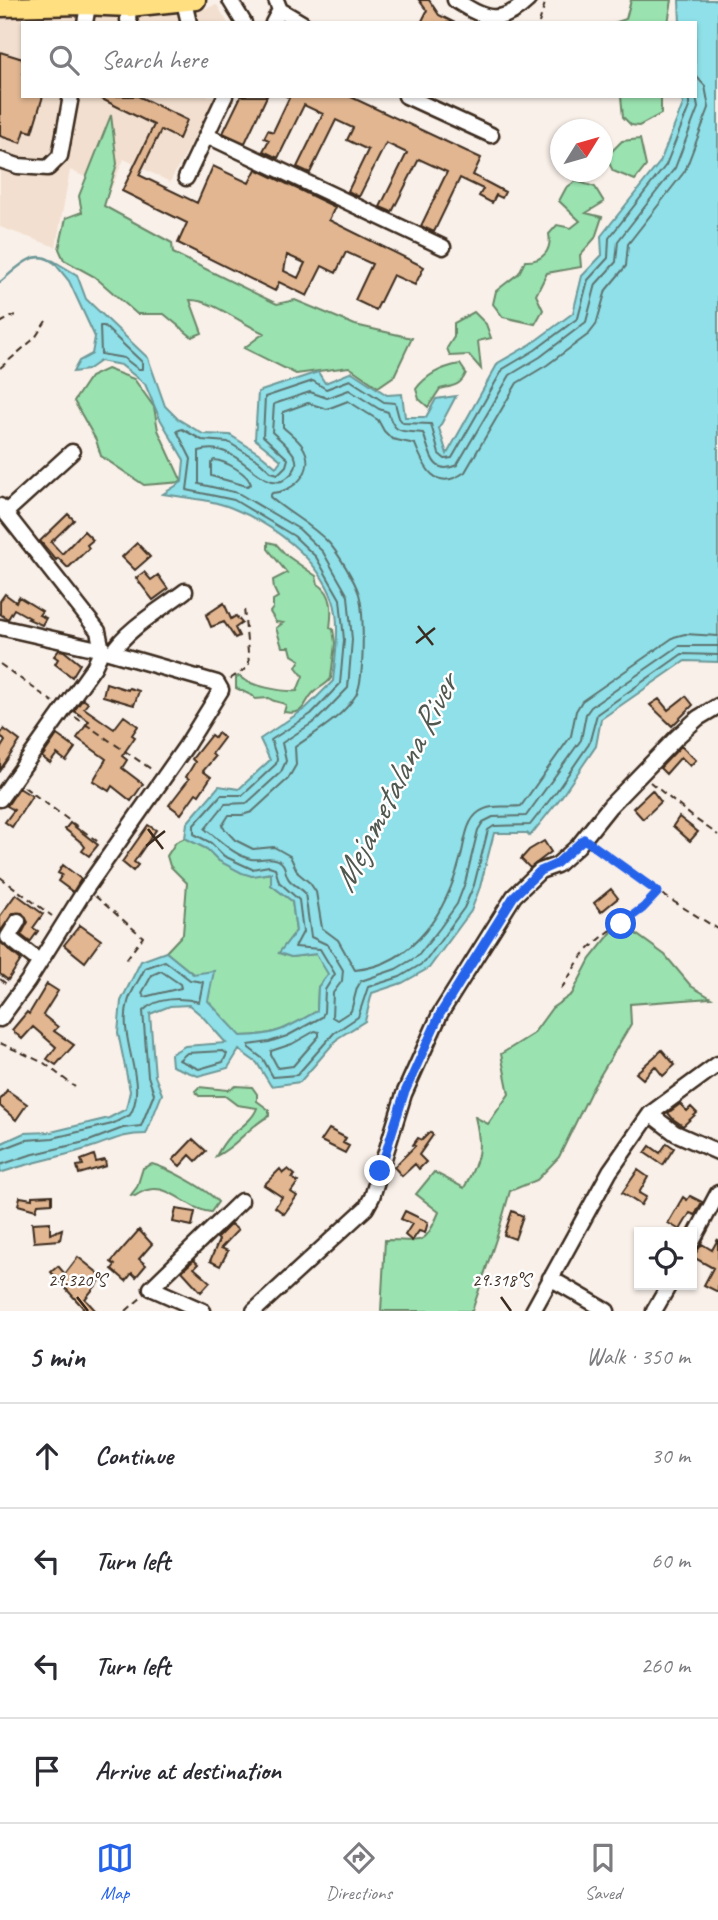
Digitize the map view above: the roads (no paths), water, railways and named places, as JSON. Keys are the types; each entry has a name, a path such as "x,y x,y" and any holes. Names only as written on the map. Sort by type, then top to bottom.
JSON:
{"main road":[{"path":"0,7 86,14 190,1"}],"street":[{"path":"230,0 242,21"},
{"path":"455,0 487,19 505,18 528,0"},
{"path":"189,21 190,1"},
{"path":"276,11 298,21"},
{"path":"0,160 18,166 48,168 60,156 71,98"},
{"path":"186,178 224,98"},
{"path":"410,98 491,135"},
{"path":"208,136 443,247"},
{"path":"72,452 2,510 98,631 107,651"},
{"path":"0,799 107,651 185,591"},
{"path":"0,627 107,651 216,683 221,690 165,778 85,890 0,1019"},
{"path":"254,1311 366,1208 372,1197 404,1094 440,1014 514,896 540,871 556,864 584,839 610,806 677,737 698,718 718,706"},
{"path":"19,921 8,937 40,962"},
{"path":"533,1311 610,1171 650,1114 718,1064"},
{"path":"650,1114 675,1133 718,1152"},
{"path":"697,1233 718,1193"},
{"path":"203,1311 151,1288 242,1201"},
{"path":"550,1278 607,1311"},
{"path":"654,1311 665,1290"}],"water":[{"name":"Mejametalana River","path":"679,0 718,0 718,662 685,661 601,719 596,746 562,796 530,836 527,833 494,833 471,911 429,968 402,983 372,993 365,1021 338,1038 300,1082 271,1086 257,1063 239,1050 228,1068 198,1076 172,1066 171,1054 185,1046 226,1043 189,1005 170,1006 150,1014 155,1076 162,1094 146,1134 124,1136 0,1173 0,1144 24,1133 51,1132 109,1118 126,1109 130,1091 118,1033 121,1001 141,961 166,952 193,974 214,971 208,1001 241,1036 281,1030 317,1011 318,987 328,974 316,954 291,957 279,953 296,931 292,901 271,885 271,873 252,876 242,873 219,861 207,849 185,838 187,823 219,786 239,789 270,760 260,739 306,708 333,681 337,629 333,600 317,570 292,544 263,523 224,505 163,494 182,482 184,460 159,417 145,384 121,365 100,361 87,370 73,372 79,361 92,354 95,337 69,281 52,260 77,275 86,299 148,358 165,406 178,419 203,434 230,435 276,467 281,460 255,439 258,392 318,372 325,383 352,372 387,395 402,394 405,417 426,417 436,399 456,396 439,428 447,454 498,363 531,344 573,313 582,276 602,255 601,236 660,162 683,104 682,98 697,98 697,21 680,21"}],"waterway":[{"path":"0,282 32,259 39,257 53,262"}]}
